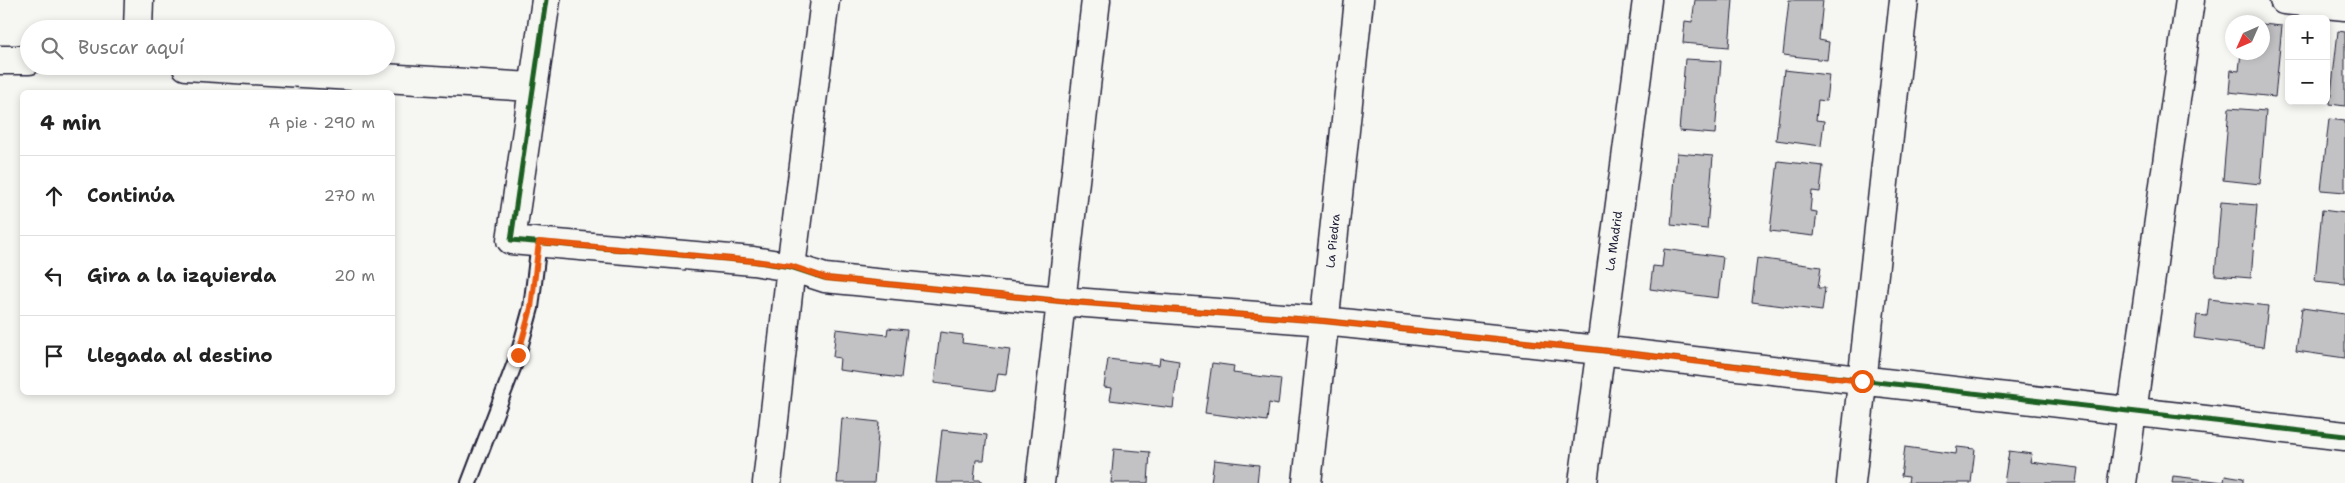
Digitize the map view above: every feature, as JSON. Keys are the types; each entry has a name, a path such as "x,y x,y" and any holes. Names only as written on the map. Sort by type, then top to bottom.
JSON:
{"street":[{"path":"138,20 139,0"},
{"path":"546,0 511,240 754,261 791,266 826,278 1060,301 1324,321 1600,350 2132,413 2345,436"},
{"path":"767,483 791,266 825,0"},
{"path":"1040,483 1096,0"},
{"name":"La Piedra","path":"1307,483 1360,0"},
{"name":"La Madrid","path":"1583,483 1647,0"},
{"path":"1851,483 1904,0"},
{"path":"2122,483 2190,0"},
{"path":"2284,0 2345,6"},
{"path":"0,60 20,60"},
{"path":"334,75 532,87"}],"lane":[{"path":"469,483 518,355 531,308 539,242"}],"building":[{"path":"1695,0 1733,0 1729,47 1683,43 1685,21 1692,22"},
{"path":"1789,0 1823,0 1819,40 1829,42 1827,60 1783,55"},
{"path":"2270,25 2282,26 2275,97 2229,92 2231,70 2239,71 2240,60 2270,60"},
{"path":"2338,31 2345,32 2345,106 2330,104"},
{"path":"1685,59 1721,61 1715,134 1679,131"},
{"path":"1784,70 1829,75 1826,101 1818,100 1816,120 1824,121 1821,146 1776,140"},
{"path":"2229,108 2266,111 2260,184 2223,180"},
{"path":"2329,119 2345,121 2345,192 2321,190"},
{"path":"1677,153 1713,156 1707,229 1671,225"},
{"path":"1778,161 1823,166 1820,192 1812,191 1810,211 1817,212 1814,236 1770,231"},
{"path":"2221,202 2257,205 2251,278 2215,275"},
{"path":"2322,210 2345,213 2345,284 2315,281"},
{"path":"1664,249 1723,257 1718,298 1650,289 1653,266 1662,267"},
{"path":"1757,258 1821,267 1818,288 1825,288 1822,311 1752,302"},
{"path":"2209,299 2268,306 2263,347 2194,338 2197,315 2207,316"},
{"path":"2302,308 2345,314 2345,358 2296,351"},
{"path":"888,328 907,330 901,378 839,370 840,358 833,357 836,329 887,335"},
{"path":"940,332 963,335 962,343 1010,349 1006,374 998,373 995,391 934,383"},
{"path":"1160,358 1179,361 1173,408 1110,400 1112,388 1104,387 1108,359 1159,365"},
{"path":"1212,363 1234,366 1233,373 1281,379 1278,405 1269,403 1267,421 1205,413"},
{"path":"842,418 879,422 874,483 837,483"},
{"path":"942,430 987,435 984,460 976,460 974,480 981,480 981,483 936,483"},
{"path":"1905,447 1956,454 1957,447 1975,449 1971,483 1908,483 1909,477 1901,476"},
{"path":"1114,449 1150,452 1148,483 1111,483"},
{"path":"2009,451 2032,454 2030,462 2078,468 2076,483 2004,483"},
{"path":"1214,460 1259,465 1257,483 1211,483"},
{"path":"2225,475 2243,478 2243,483 2172,483 2173,476 2224,482"}],"cycle path":[{"path":"546,0 511,240 753,261 791,267 825,278 1060,301 1324,321 1599,350 2345,436"}],"route":[{"path":"518,355 531,308 539,242 754,261 791,266 826,278 1060,301 1324,321 1600,350 1862,381"}]}
